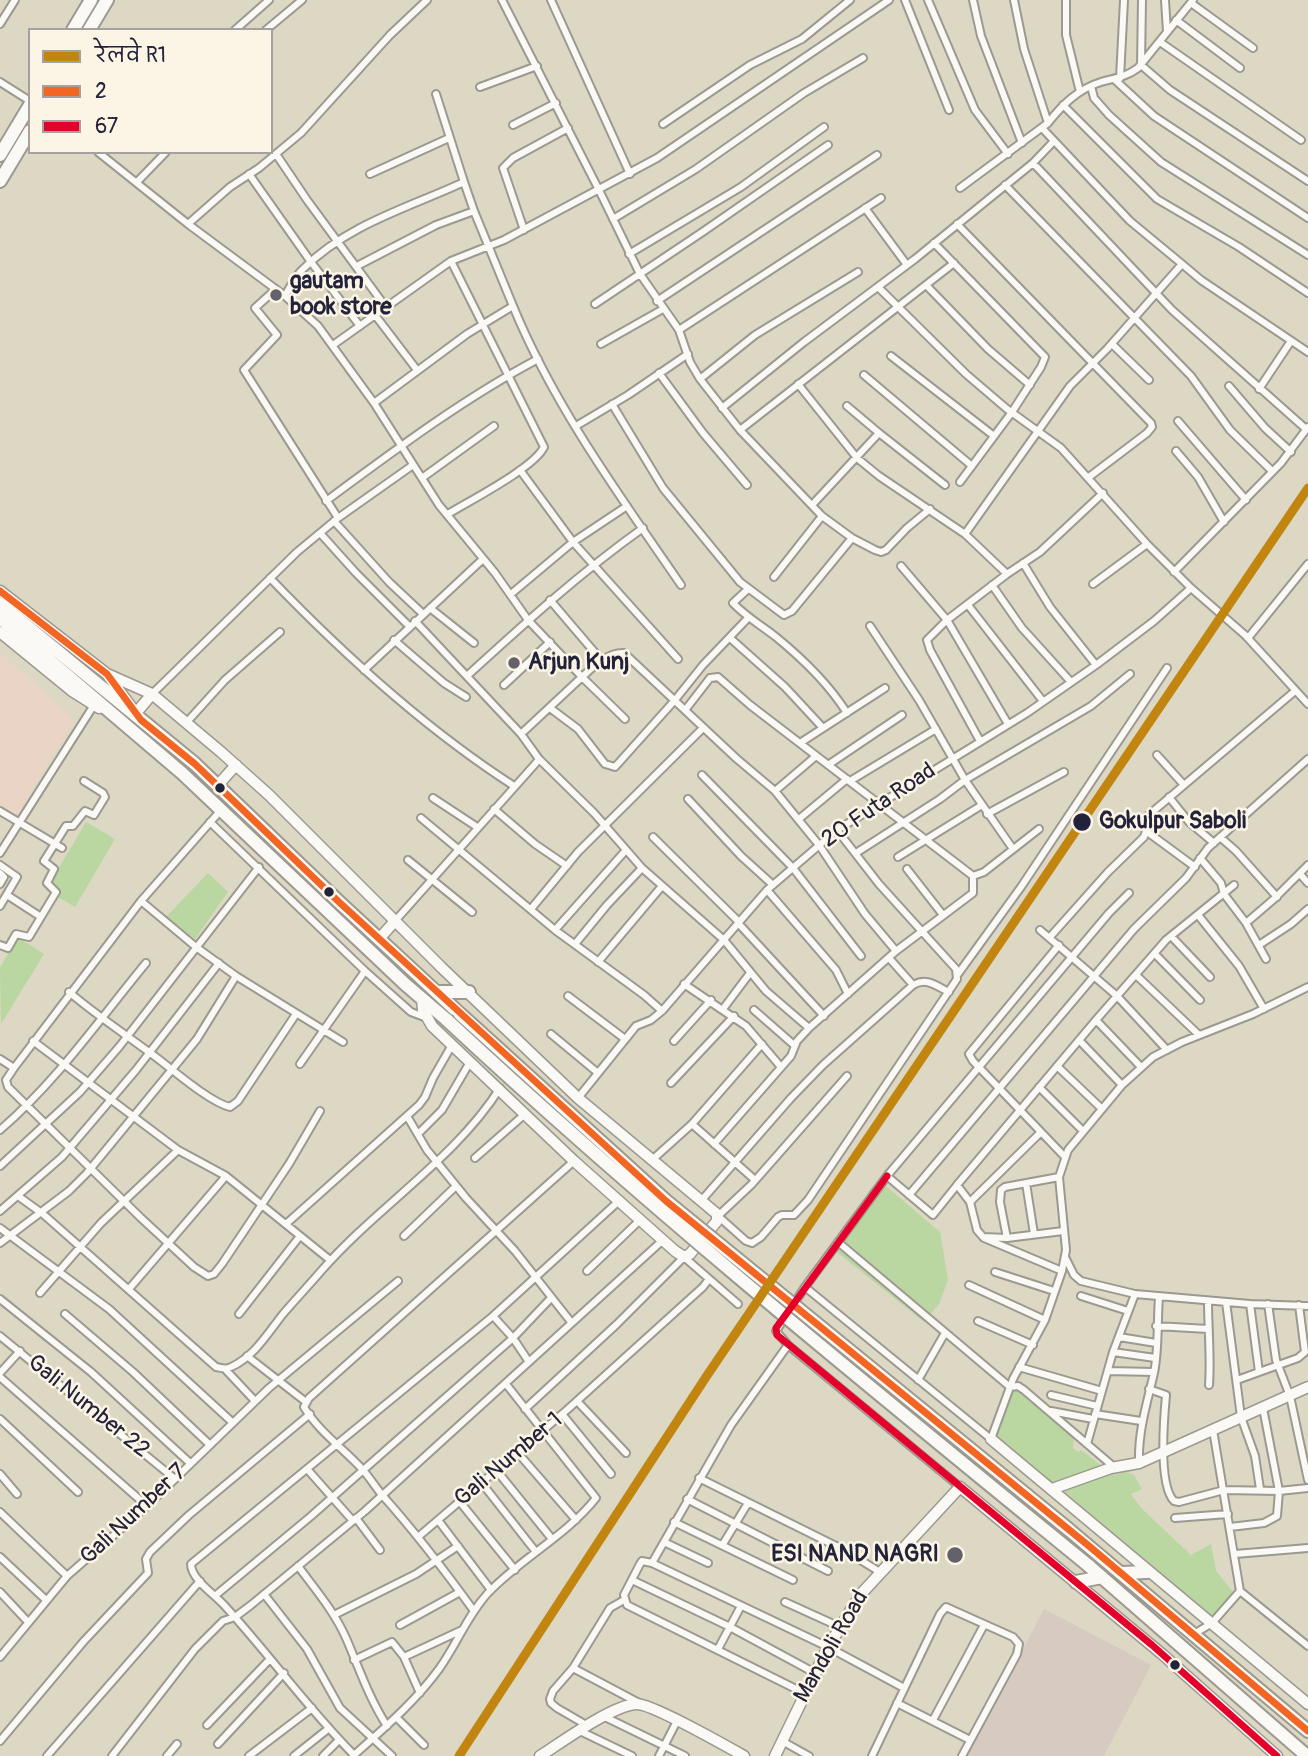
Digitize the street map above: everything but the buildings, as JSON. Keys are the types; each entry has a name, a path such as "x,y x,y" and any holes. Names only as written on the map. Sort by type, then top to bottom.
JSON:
{"highway":[{"path":"74,28 91,0"},
{"path":"90,28 107,0"},
{"path":"0,155 28,106"},
{"path":"0,181 28,134"},
{"path":"0,604 93,694"},
{"path":"0,618 93,694 195,764 379,939 666,1201 1068,1529 1308,1731"},
{"path":"136,721 221,810 546,1112 627,1183 1102,1577 1307,1756"},
{"path":"437,992 468,992"},
{"path":"1121,1573 1147,1572"},
{"path":"1076,1582 1102,1577"}],"street":[{"path":"0,24 15,0"},
{"path":"237,28 269,0"},
{"path":"268,28 302,0"},
{"path":"188,224 301,133 411,13 427,0"},
{"path":"502,0 640,274 679,330 700,379 740,430 822,516 852,538 875,550 886,550 930,509"},
{"path":"551,0 631,174"},
{"path":"663,124 750,65 802,39 850,0"},
{"path":"332,345 451,261 524,230 631,174 711,123 784,70 889,0"},
{"path":"905,0 949,110"},
{"path":"928,0 975,110 1007,154"},
{"path":"973,0 981,36 1023,143"},
{"path":"1014,0 1024,50 1045,126 1054,141 1130,221 1201,280 1308,352"},
{"path":"1066,0 1069,57 1080,92"},
{"path":"1117,79 1124,0"},
{"path":"1141,65 1142,0"},
{"path":"1165,0 1167,32"},
{"path":"960,188 1045,126 1063,104 1080,92 1128,75 1141,65 1192,1 1253,48"},
{"path":"1176,20 1240,68"},
{"path":"1160,42 1301,140"},
{"path":"613,219 696,169 804,93 863,58"},
{"path":"1141,65 1170,90 1308,181"},
{"path":"480,87 537,66"},
{"path":"1117,79 1154,116 1308,218"},
{"path":"0,82 28,102"},
{"path":"1091,86 1094,98 1161,162 1308,255"},
{"path":"436,94 487,246 538,359 627,506 681,584"},
{"path":"513,125 556,103"},
{"path":"1063,104 1157,200 1239,247 1308,293"},
{"path":"629,254 741,187 824,127"},
{"path":"524,230 503,168 513,158 568,128"},
{"path":"370,174 449,138"},
{"path":"722,408 907,265 1032,163 1054,141"},
{"path":"595,303 828,145"},
{"path":"101,154 188,224 285,296 318,326 402,445 422,478 528,620 625,719"},
{"path":"137,182 164,154"},
{"path":"276,154 385,306"},
{"path":"657,301 877,155"},
{"path":"1032,163 1172,310 1259,389 1307,428 1291,452 1174,572"},
{"path":"249,174 360,326"},
{"path":"285,296 301,271 337,241 406,205 464,182"},
{"path":"1005,185 1191,376 1230,430 1272,471"},
{"path":"679,330 881,198"},
{"path":"865,208 907,265"},
{"path":"357,267 436,226 474,211"},
{"path":"957,224 1152,427 1088,477"},
{"path":"934,243 1045,357 1012,412 960,482"},
{"path":"448,514 520,470 541,453 544,447 451,261"},
{"path":"740,430 954,263"},
{"path":"965,534 1063,396 1182,264"},
{"path":"700,379 755,335 858,272"},
{"path":"926,285 988,349 1030,384"},
{"path":"878,287 966,374 1060,448 1174,572 1248,638 1308,704"},
{"path":"276,289 255,308 277,335 244,370 336,519 389,582 423,614"},
{"path":"373,403 513,306"},
{"path":"601,344 663,309"},
{"path":"374,315 417,370"},
{"path":"1259,389 1291,341"},
{"path":"1112,344 1149,380"},
{"path":"576,425 688,354"},
{"path":"891,356 994,436"},
{"path":"326,501 402,445 506,375 538,359"},
{"path":"659,373 703,433 747,485"},
{"path":"864,375 972,466"},
{"path":"798,384 857,458 965,534 1007,574"},
{"path":"1229,386 1265,428 1291,452"},
{"path":"612,404 663,488 740,582 784,615 788,615 852,538"},
{"path":"847,406 945,485"},
{"path":"1178,421 1246,500"},
{"path":"422,478 494,426"},
{"path":"812,505 879,433"},
{"path":"1176,452 1198,477 1224,522"},
{"path":"136,721 152,694 270,578 336,519 413,465"},
{"path":"520,470 573,542 678,659"},
{"path":"980,741 928,646 930,635 992,585 1040,552 1103,493"},
{"path":"510,594 573,542 627,506"},
{"path":"774,577 822,516"},
{"path":"468,676 550,600 594,563 643,528"},
{"path":"320,533 355,573 468,676 521,734 539,759 642,868 723,940 750,973 809,1028"},
{"path":"1093,584 1147,544"},
{"path":"364,670 483,559"},
{"path":"1023,563 1050,607 1096,665"},
{"path":"1248,638 1308,564"},
{"path":"901,566 947,620 1008,724"},
{"path":"270,578 313,624 364,670 439,734 513,786"},
{"path":"992,585 1022,628 1070,682"},
{"name":"20 Futa Road","path":"578,1098 636,1026 651,1020 662,1011 770,888 837,830 1008,724 1096,665 1154,621 1191,588"},
{"path":"748,589 733,603 748,618 796,654 826,683 847,713"},
{"path":"0,591 107,674 152,694 187,722 325,849 395,921 578,1098 746,1241 752,1243 782,1215 790,1216 798,1212 842,1153 949,992 958,974 1021,887 1167,668"},
{"path":"550,600 602,661"},
{"path":"968,605 1042,700"},
{"path":"430,608 474,643"},
{"path":"550,708 578,729 605,764 610,767 619,764 703,665 748,618"},
{"path":"870,626 965,780 1013,849"},
{"path":"0,632 72,691 93,694 136,721"},
{"path":"187,722 225,680 280,632"},
{"path":"730,638 785,687 823,728"},
{"path":"394,640 466,697"},
{"path":"503,685 550,642"},
{"path":"521,734 602,661 615,653 624,653 775,791 819,845 865,914 896,951"},
{"path":"107,674 136,721"},
{"path":"856,853 965,780 1091,706 1130,674"},
{"path":"686,709 710,678 718,677 750,705 973,876"},
{"path":"800,743 885,688"},
{"path":"1195,867 1146,831 1142,824 1143,819 1295,691"},
{"path":"0,853 93,694"},
{"path":"828,765 902,715"},
{"path":"531,909 578,852 703,728"},
{"path":"799,819 848,780 936,729"},
{"path":"1157,755 1184,785"},
{"path":"775,791 816,756"},
{"path":"379,939 539,759"},
{"path":"909,1195 1134,929 1195,867 1220,837 1308,759"},
{"path":"218,785 236,765"},
{"path":"987,814 1064,772"},
{"path":"702,775 793,869 861,956"},
{"path":"0,946 8,948 16,934 29,937 56,892 47,883 54,869 44,861 66,826 74,826 85,811 94,815 105,797 84,780"},
{"path":"1169,797 1189,822 1214,843"},
{"path":"433,799 477,827"},
{"path":"688,799 770,888 836,970 848,993"},
{"path":"898,857 982,805"},
{"path":"0,810 62,848"},
{"path":"221,810 141,901 69,992 6,1080 8,1087 170,1244 194,1266 211,1276 222,1264 294,1156 320,1111"},
{"path":"494,810 567,866"},
{"path":"421,818 555,930 662,1011"},
{"path":"210,822 365,971 411,1012 426,1018 574,1161 738,1304"},
{"path":"973,876 984,872 1039,829"},
{"path":"837,830 958,974"},
{"path":"1050,937 1108,872 1144,837 1146,831"},
{"path":"653,837 824,1016"},
{"path":"1220,837 1236,851 1276,897"},
{"path":"555,930 626,850"},
{"path":"1200,858 1221,883 1224,894 1246,923 1266,959"},
{"path":"408,860 472,912"},
{"path":"0,865 17,877 0,906"},
{"path":"1246,923 1308,865"},
{"path":"0,1167 88,1083 259,867"},
{"path":"575,944 642,868"},
{"path":"907,869 943,915"},
{"path":"0,873 4,877 0,884"},
{"path":"1300,874 1308,883"},
{"path":"714,1144 793,1053 794,1045 809,1028 896,951 973,893 973,876"},
{"path":"887,1176 933,1215 1154,954 1171,936 1234,885"},
{"path":"598,962 662,886"},
{"path":"1129,893 1109,913 1073,959 887,1176 776,1328 777,1335 1076,1582 1277,1756"},
{"path":"7,895 41,917"},
{"path":"141,901 236,976 343,1042"},
{"path":"1259,945 1308,909"},
{"path":"1198,915 1239,966 1264,1009"},
{"path":"1040,930 1117,996 1167,1050"},
{"path":"1171,936 1210,977"},
{"path":"1059,945 971,1050 970,1057 1064,1156"},
{"path":"1154,954 1200,1000"},
{"path":"889,958 913,985"},
{"path":"0,1130 64,1065 146,963"},
{"path":"0,1211 70,1147 150,1052 219,963"},
{"path":"300,1064 365,971"},
{"path":"723,1009 750,973"},
{"path":"1136,975 1199,1035"},
{"path":"0,1243 69,1191 92,1168 197,1039 236,976"},
{"path":"701,1201 823,1065 913,985 923,980 949,992"},
{"path":"684,984 734,1016 781,1067"},
{"path":"991,1439 1019,1367 1045,1320 1062,1271 1065,1258 1059,1177 1064,1156 1102,1108 1141,1067 1167,1050 1264,1009 1308,987"},
{"path":"69,992 127,1037 230,1107 238,1101 296,1014"},
{"path":"568,996 625,1040"},
{"path":"422,998 426,1018"},
{"path":"674,1041 711,1000"},
{"path":"754,1010 794,1045"},
{"path":"671,1083 734,1016"},
{"path":"1096,1020 1141,1067"},
{"path":"551,1034 598,1073"},
{"path":"1079,1040 1122,1085"},
{"path":"33,1041 178,1150 226,1176 330,1260"},
{"path":"652,1160 692,1124 762,1044"},
{"path":"286,1224 425,1097 452,1045"},
{"path":"0,1059 14,1068"},
{"path":"418,1134 442,1110 470,1062"},
{"path":"1057,1066 1102,1108"},
{"path":"526,1409 690,1254 717,1221 718,1216 755,1180 847,1076"},
{"path":"1039,1087 1083,1131"},
{"path":"18,1196 130,1289 216,1367 231,1368 247,1356 330,1260 465,1136 500,1088"},
{"path":"475,1158 525,1114"},
{"path":"407,1116 436,1161 571,1322"},
{"path":"692,1124 755,1180"},
{"path":"970,1202 1041,1132"},
{"path":"40,1293 79,1247 178,1150"},
{"path":"474,1611 439,1561 403,1517 362,1469 336,1446 304,1406 574,1161"},
{"path":"130,1289 226,1176"},
{"path":"1007,1238 1000,1194 1005,1187 1059,1177"},
{"path":"1026,1182 1034,1234"},
{"path":"957,1185 970,1202 977,1230 983,1237 1062,1271"},
{"path":"404,1236 456,1186"},
{"path":"506,1384 596,1498 576,1520 491,1590 474,1611 439,1670 396,1717 354,1756 190,1568 193,1562 493,1316 620,1200"},
{"path":"587,1271 640,1220"},
{"path":"0,1228 109,1309 232,1422"},
{"path":"983,1237 1007,1238 1063,1231"},
{"path":"239,1314 300,1236"},
{"path":"112,1756 195,1650 223,1621 235,1617 354,1520 663,1240"},
{"path":"838,1242 1010,1387"},
{"path":"1065,1258 1074,1275 1081,1281 1135,1294 1308,1306"},
{"path":"995,1272 1054,1292"},
{"name":"Gali Number 1","path":"491,1590 438,1520 577,1401 709,1279"},
{"name":"Gali Number 7","path":"0,1657 67,1576 147,1506 277,1381 398,1281"},
{"path":"969,1285 1045,1320"},
{"path":"805,1287 1052,1489 1147,1572 1308,1704"},
{"path":"1087,1444 1113,1352 1135,1294"},
{"path":"1081,1296 1128,1311"},
{"path":"1139,1463 1141,1421 1156,1357 1159,1297"},
{"path":"216,1595 513,1338 551,1298"},
{"path":"0,1299 90,1372 190,1463"},
{"path":"1208,1301 1211,1360 1209,1385"},
{"path":"1226,1302 1241,1417 1255,1456 1260,1489"},
{"path":"1250,1304 1259,1372"},
{"path":"1268,1304 1278,1365 1290,1395 1308,1480"},
{"path":"1237,1380 1298,1358 1306,1349 1299,1305"},
{"path":"65,1314 133,1372 209,1444"},
{"path":"493,1316 513,1338 529,1362"},
{"path":"978,1321 1033,1345"},
{"path":"1156,1326 1208,1329"},
{"path":"918,1380 945,1333"},
{"name":"Gali Number 22","path":"0,1336 175,1479"},
{"path":"1119,1337 1156,1343"},
{"path":"652,1563 731,1425 788,1345"},
{"path":"20,1351 0,1375 147,1506"},
{"path":"1113,1352 1156,1357"},
{"path":"247,1356 306,1402"},
{"path":"1019,1367 1101,1391"},
{"path":"225,1369 255,1401"},
{"path":"1108,1371 1154,1372"},
{"path":"1010,1387 1018,1385 1114,1467"},
{"path":"1052,1489 1114,1467 1139,1463 1308,1387"},
{"path":"1149,1389 1166,1395 1163,1452 1169,1493 1174,1501 1224,1490 1279,1491 1308,1488"},
{"path":"1051,1395 1097,1406"},
{"path":"577,1401 626,1453"},
{"path":"1230,1527 1264,1523 1277,1516 1279,1491 1263,1408"},
{"path":"1049,1411 1141,1421"},
{"path":"0,1741 84,1641 148,1573 146,1559 150,1552 189,1515 226,1487 310,1414"},
{"path":"562,1414 611,1474"},
{"path":"0,1419 79,1492"},
{"path":"1213,1430 1240,1591 1308,1646"},
{"path":"518,1452 576,1520"},
{"path":"308,1470 380,1550"},
{"path":"497,1471 552,1539"},
{"path":"0,1474 17,1494"},
{"path":"699,1478 844,1550 880,1572"},
{"path":"481,1482 536,1552"},
{"name":"Mandoli Road","path":"775,1756 828,1647 868,1584 960,1487"},
{"path":"687,1499 828,1571"},
{"path":"460,1502 515,1570"},
{"path":"723,1544 748,1503"},
{"path":"0,1512 67,1576"},
{"path":"1175,1518 1228,1514"},
{"path":"418,1537 438,1520"},
{"path":"674,1522 793,1580"},
{"path":"664,1542 708,1563"},
{"path":"334,1615 439,1561 458,1546"},
{"path":"1235,1554 1308,1548"},
{"path":"0,1557 46,1600"},
{"path":"804,1693 632,1608 624,1601 624,1595 642,1562 652,1563 828,1647 904,1688"},
{"path":"298,1566 334,1615 346,1637 374,1706 387,1726"},
{"path":"632,1580 730,1627 815,1673"},
{"path":"47,1756 200,1581"},
{"path":"1194,1634 1212,1623 1240,1591"},
{"path":"0,1592 28,1622"},
{"path":"400,1625 460,1592"},
{"path":"264,1594 307,1649 340,1708 392,1756"},
{"path":"624,1601 610,1608 573,1668 553,1691 550,1699 551,1703 584,1729 632,1756"},
{"path":"785,1602 839,1627"},
{"path":"718,1649 741,1606"},
{"path":"872,1756 940,1614 946,1607 1013,1637 1020,1644 962,1756"},
{"path":"933,1720 984,1625"},
{"path":"404,1657 462,1630"},
{"path":"354,1660 392,1642 404,1657 419,1693"},
{"path":"207,1724 270,1659"},
{"path":"573,1668 744,1756"},
{"path":"218,1744 284,1673"},
{"path":"897,1703 971,1740"},
{"path":"540,1756 624,1708 636,1704 644,1706"},
{"path":"249,1756 312,1708"},
{"path":"396,1717 425,1745"},
{"path":"606,1717 685,1756"},
{"path":"659,1756 677,1721"},
{"path":"294,1756 328,1729"},
{"path":"323,1756 339,1740"},
{"path":"782,1741 809,1756"},
{"path":"167,1756 177,1744"}],"shaded area":[{"path":"0,652 74,720 14,819 0,810"},
{"path":"1044,1609 1151,1665 1104,1756 967,1756"}],"green space":[{"path":"86,822 115,839 75,907 46,890"},
{"path":"208,873 228,892 195,939 166,917"},
{"path":"17,937 44,954 1,1024 0,968"},
{"path":"880,1181 940,1232 948,1280 939,1304 924,1322 832,1248"},
{"path":"1019,1388 1074,1437 1073,1448 1078,1452 1081,1450 1114,1475 1126,1472 1134,1475 1142,1489 1131,1494 1141,1508 1191,1555 1211,1544 1216,1571 1234,1593 1213,1618 1064,1491 993,1437 1011,1389"}],"rail line":[{"name":"R1","path":"459,1756 706,1377 1308,488"}],"transit line":[{"name":"2","path":"0,591 107,674 141,720 195,764 339,902 666,1201 1089,1546 1308,1731"},
{"name":"67","path":"887,1176 776,1328 777,1335 1152,1645 1277,1756"}],"place":[{"name":"gautam book store","path":"276,295"},
{"name":"Arjun Kunj","path":"514,663"},
{"name":"Gokulpur Saboli","path":"1082,822"},
{"name":"ESI NAND NAGRI","path":"955,1555"}]}
